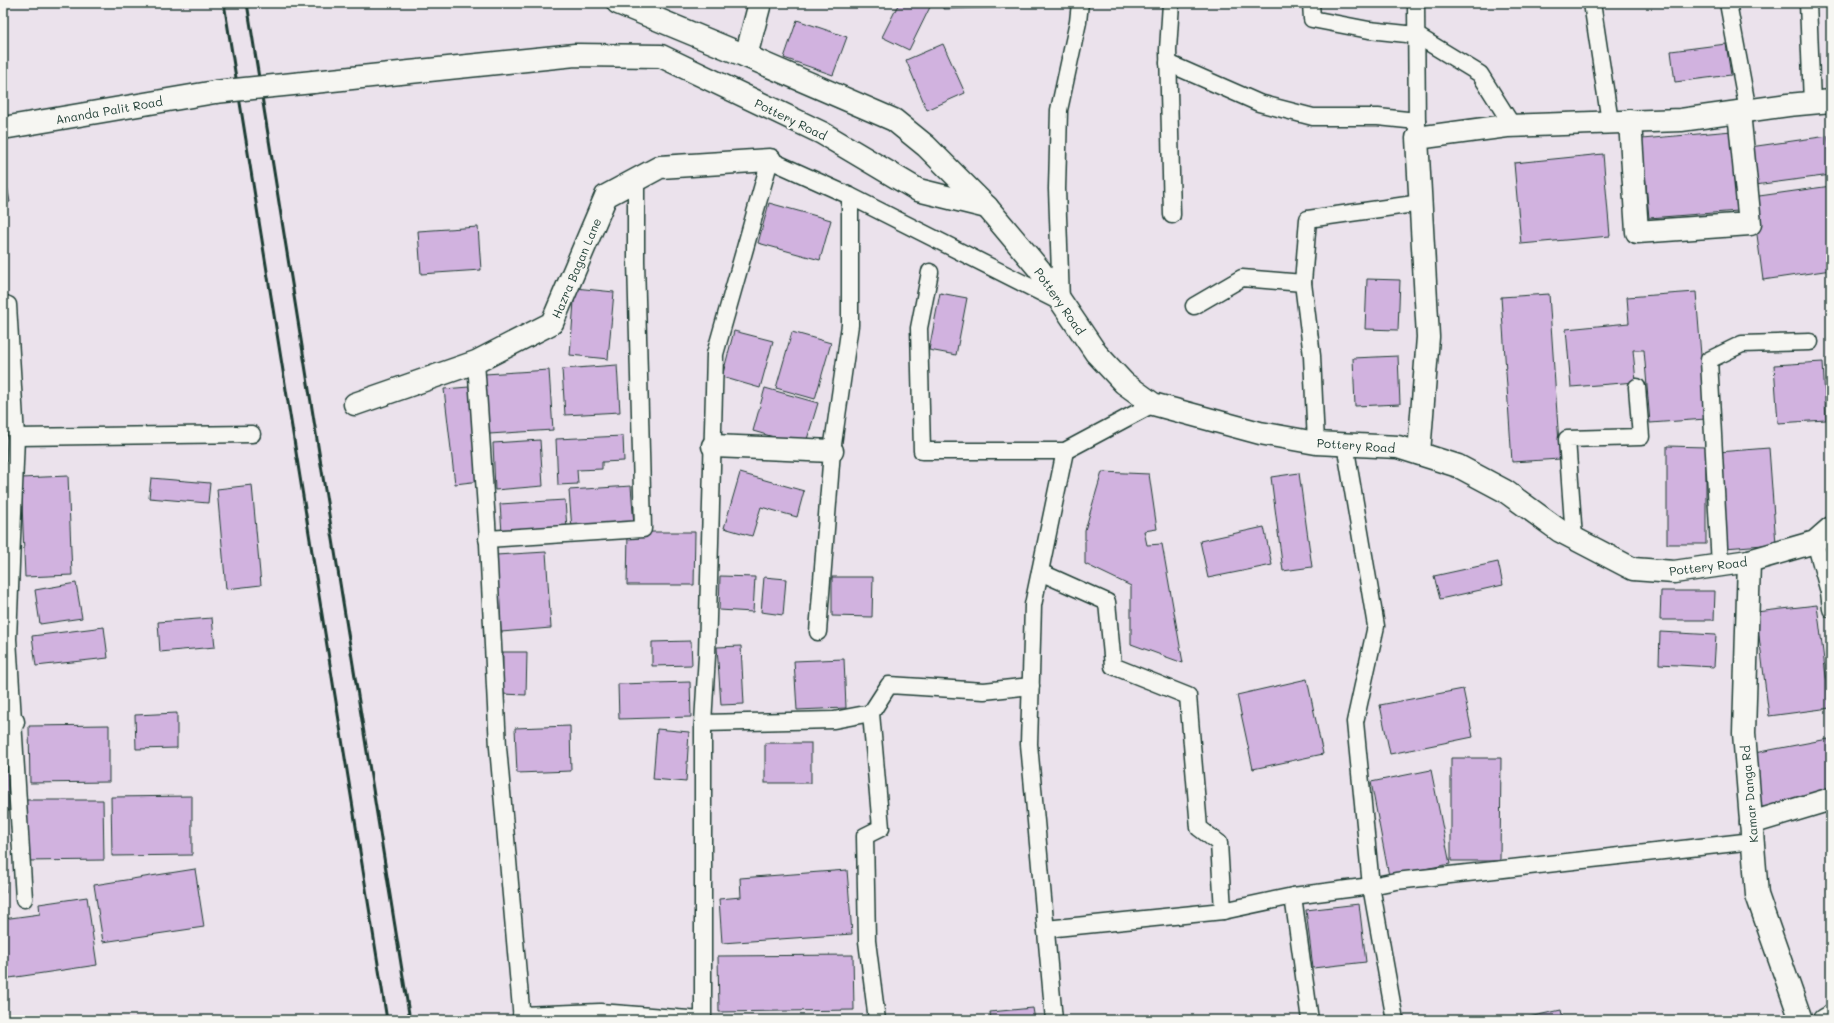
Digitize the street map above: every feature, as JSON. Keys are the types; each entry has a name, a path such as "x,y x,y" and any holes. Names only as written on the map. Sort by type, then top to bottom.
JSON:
{"street":[{"name":"Pottery Road","path":"618,3 894,120 926,146 987,207 1038,269 1096,353 1124,383 1152,404 1260,433 1316,443 1398,447 1458,466 1505,491 1560,531 1633,569 1674,572 1749,561 1823,535"},
{"path":"746,56 760,3"},
{"name":"Ananda Palit Road","path":"3,128 215,92 575,55 661,56"},
{"name":"Pottery Road","path":"661,56 822,133 918,190 987,207"},
{"path":"1419,453 1428,337 1417,129 1681,120 1822,102"},
{"path":"1620,122 1637,232 1750,224 1744,111"},
{"name":"Hazra Bagan Lane","path":"356,404 476,362 552,323 606,196 660,167 770,160"},
{"path":"712,446 832,451"},
{"name":"Kamar Danga Rd","path":"1749,561 1744,733 1757,895 1801,1020"},
{"path":"1752,832 1831,799"},
{"path":"1824,1020 1831,1016"}],"lane":[{"path":"476,362 498,747 522,1018 600,1012 702,1020 703,723 707,655 715,354 770,160 850,196 1062,302 1057,189 1059,110 1078,22 1080,3"},
{"path":"1171,3 1168,63 1172,215"},
{"path":"1311,3 1312,19 1369,30 1416,35 1480,74 1512,125"},
{"path":"1168,63 1259,103 1314,117 1378,117 1417,129 1416,3"},
{"path":"1592,3 1620,122"},
{"path":"1728,3 1744,111"},
{"path":"1808,3 1822,102"},
{"path":"487,539 643,529 636,261 636,180"},
{"path":"818,632 832,451 850,325 850,196"},
{"path":"1316,443 1312,356 1303,283 1308,219 1421,203"},
{"path":"930,272 919,328 922,451 1065,452 1152,404"},
{"path":"1194,306 1242,278 1303,283"},
{"path":"3,303 8,305 16,437 8,639 8,722 24,899"},
{"path":"1720,566 1709,360 1742,344 1810,342"},
{"path":"1574,538 1567,439 1641,437 1637,387"},
{"path":"16,437 252,434"},
{"path":"1345,444 1376,626 1355,722 1371,886 1395,1020"},
{"path":"1054,1020 1029,744 1033,605 1065,452"},
{"path":"1823,535 1831,609"},
{"path":"1040,572 1107,602 1113,666 1188,696 1198,828 1218,843 1223,911"},
{"path":"877,1020 867,941 865,836 881,828 871,713 888,685 984,691 1031,686"},
{"path":"703,723 834,720 871,713"},
{"path":"1046,929 1223,911 1293,896 1752,832"},
{"path":"1293,896 1310,1020"}],"building":[{"path":"899,3 932,3 909,50 882,37"},
{"path":"943,3 1000,3 1000,8 943,9"},
{"path":"797,20 847,37 833,75 784,58"},
{"path":"943,44 965,93 927,110 906,60"},
{"path":"1726,44 1731,75 1675,82 1671,51"},
{"path":"1732,131 1738,211 1649,218 1642,139"},
{"path":"1828,136 1831,175 1755,185 1750,147"},
{"path":"1603,154 1610,236 1521,244 1514,163"},
{"path":"3,180 6,180 10,202 3,203"},
{"path":"1831,186 1831,270 1763,280 1752,197"},
{"path":"769,203 831,220 820,260 758,243"},
{"path":"478,227 481,270 421,274 418,231"},
{"path":"1367,279 1400,280 1398,330 1365,329"},
{"path":"575,288 614,292 608,359 570,355"},
{"path":"1696,292 1706,419 1650,423 1644,350 1633,350 1636,382 1571,387 1566,329 1629,323 1627,297"},
{"path":"940,293 967,298 956,355 929,350"},
{"path":"1549,294 1560,459 1512,462 1501,297"},
{"path":"734,331 773,341 760,388 722,377"},
{"path":"792,332 831,343 815,399 776,388"},
{"path":"1398,356 1400,404 1355,406 1353,358"},
{"path":"1823,362 1826,420 1778,423 1774,365"},
{"path":"617,365 620,412 565,415 562,369"},
{"path":"549,370 553,430 489,434 485,374"},
{"path":"469,387 480,481 455,484 444,389"},
{"path":"765,388 818,403 805,446 753,431"},
{"path":"623,436 624,461 602,462 602,469 577,470 578,484 558,485 556,439"},
{"path":"540,440 543,486 495,490 493,443"},
{"path":"1667,446 1706,447 1706,544 1667,544"},
{"path":"1769,448 1776,544 1725,548 1718,452"},
{"path":"1102,472 1149,474 1157,529 1144,531 1147,545 1162,544 1183,663 1131,644 1131,586 1085,564 1085,530"},
{"path":"740,473 804,491 797,517 761,507 752,536 724,528"},
{"path":"1299,473 1312,567 1283,571 1271,477"},
{"path":"68,476 72,575 25,577 21,478"},
{"path":"151,478 210,483 208,503 149,498"},
{"path":"252,485 261,585 226,589 217,489"},
{"path":"631,486 634,526 572,530 569,490"},
{"path":"565,500 567,529 502,533 500,504"},
{"path":"1264,527 1272,565 1208,578 1200,541"},
{"path":"628,532 695,532 694,585 627,585"},
{"path":"546,552 551,628 501,632 496,555"},
{"path":"1498,562 1503,585 1440,599 1434,576"},
{"path":"720,576 755,577 753,612 719,610"},
{"path":"764,577 786,579 783,615 761,612"},
{"path":"832,577 873,577 872,617 832,616"},
{"path":"76,583 82,618 40,624 35,590"},
{"path":"1661,591 1715,591 1714,620 1660,620"},
{"path":"1817,605 1830,708 1769,716 1756,612"},
{"path":"212,618 215,647 160,652 158,622"},
{"path":"104,627 108,658 36,666 32,636"},
{"path":"1660,632 1716,635 1714,667 1659,664"},
{"path":"691,641 692,665 652,666 652,642"},
{"path":"741,646 744,704 721,705 717,647"},
{"path":"503,652 527,652 526,695 502,694"},
{"path":"844,659 846,708 797,710 794,661"},
{"path":"1307,679 1323,754 1253,769 1237,695"},
{"path":"690,682 691,717 619,719 618,684"},
{"path":"1463,689 1473,737 1390,754 1380,705"},
{"path":"177,713 177,748 136,749 135,715"},
{"path":"109,725 109,782 30,783 29,726"},
{"path":"570,726 571,771 517,773 515,728"},
{"path":"657,729 689,732 686,782 653,779"},
{"path":"3,734 6,734 9,811 3,811"},
{"path":"1828,739 1831,756 1831,795 1759,808 1749,754"},
{"path":"765,743 811,743 811,783 765,783"},
{"path":"1451,758 1501,758 1500,861 1451,861"},
{"path":"1431,770 1450,864 1389,876 1371,782"},
{"path":"192,796 192,855 112,856 111,797"},
{"path":"25,800 103,800 104,860 26,861"},
{"path":"3,831 6,893 3,893"},
{"path":"195,869 204,927 103,942 94,885"},
{"path":"847,870 852,934 722,943 719,899 741,897 740,878"},
{"path":"87,897 97,965 3,979 3,919 40,914 39,904"},
{"path":"1359,904 1366,962 1313,968 1306,910"},
{"path":"853,955 854,1010 719,1012 718,956"},
{"path":"1033,1008 1035,1020 991,1020 990,1012"},
{"path":"1561,1010 1563,1020 1524,1020 1524,1018"}],"railway":[{"path":"224,3 387,1020"},
{"path":"247,3 410,1020"}]}
